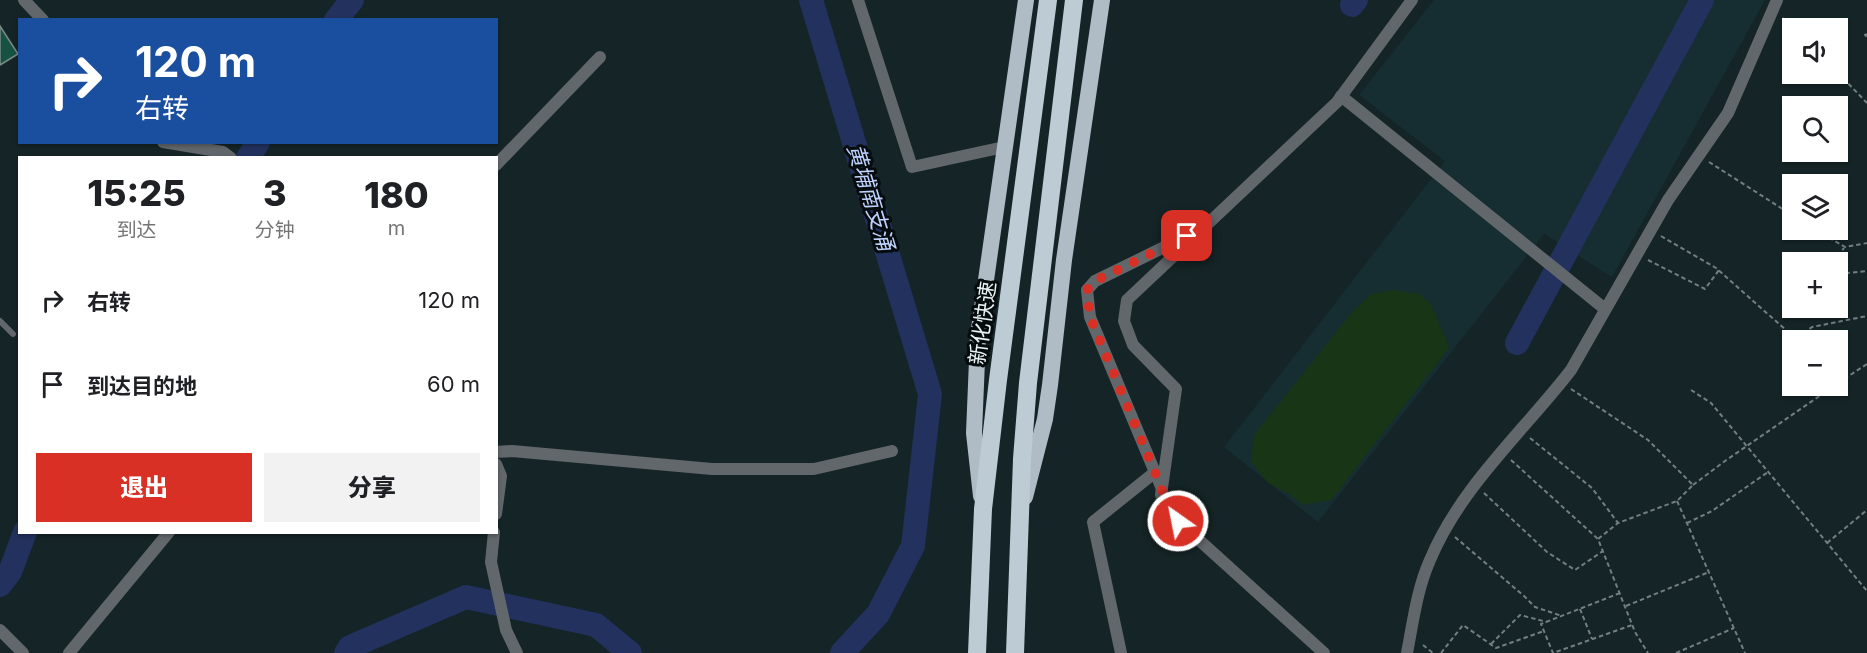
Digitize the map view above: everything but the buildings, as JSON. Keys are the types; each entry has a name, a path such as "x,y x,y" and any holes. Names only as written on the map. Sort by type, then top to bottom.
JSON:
{"highway":[{"path":"983,509 974,433 976,366 982,302 1026,0"},
{"name":"新化快速","path":"977,653 983,509 1048,0"},
{"path":"1015,653 1023,440 1028,382 1074,0"},
{"path":"1022,507 1042,428 1050,384 1064,260 1102,0"}],"street":[{"path":"24,0 41,18"},
{"path":"858,0 912,167 1004,147"},
{"path":"1324,653 1178,521 1161,495 1176,389 1133,345 1124,321 1127,300 1341,96 1412,0"},
{"path":"1407,653 1419,590 1445,529 1474,485 1571,370 1668,200 1728,113 1777,0"},
{"path":"498,163 600,57"},
{"path":"1341,96 1605,309"},
{"path":"173,144 227,155"},
{"path":"1162,489 1090,317 1087,290 1095,281 1205,227"},
{"path":"498,452 512,451 712,469 814,469 892,452"},
{"path":"498,469 501,476 498,499"},
{"path":"1121,653 1093,522 1154,473"},
{"path":"69,653 167,534"},
{"path":"494,534 491,562 506,630 517,653"},
{"path":"0,630 23,653"}],"lane":[{"path":"0,321 13,334"}],"path":[{"path":"1848,83 1867,103"},
{"path":"1699,156 1782,209"},
{"path":"1651,230 1719,270 1796,339 1812,327 1867,316"},
{"path":"1833,240 1845,247 1867,243"},
{"path":"1841,252 1845,247"},
{"path":"1637,254 1704,289 1719,270"},
{"path":"1848,273 1867,271"},
{"path":"1848,377 1867,364"},
{"path":"1561,382 1648,440 1693,485"},
{"path":"1691,390 1712,403 1867,591"},
{"path":"1598,539 1618,523 1677,501 1693,485 1746,446 1820,396"},
{"path":"1521,430 1592,488 1618,523"},
{"path":"1502,451 1598,539 1632,625 1648,653"},
{"path":"1687,523 1712,511 1768,472"},
{"path":"1474,485 1547,552 1575,570 1603,551"},
{"path":"1677,501 1745,653"},
{"path":"1827,543 1867,510"},
{"path":"1445,529 1534,607 1562,616"},
{"path":"1625,606 1709,572"},
{"path":"1620,593 1541,624 1553,653 1632,625"},
{"path":"1580,609 1592,639"},
{"path":"1491,644 1520,615 1547,622"},
{"path":"1441,653 1463,625 1496,648 1544,631"},
{"path":"1676,653 1734,628"}],"shaded area":[{"path":"1434,0 1765,0 1612,277 1544,234 1318,522 1224,447 1445,161 1359,95"}],"green space":[{"path":"1392,290 1420,294 1432,306 1449,348 1331,500 1303,505 1288,493 1268,483 1251,462 1254,435 1352,312 1370,295"}],"waterway":[{"path":"338,18 352,0"},
{"name":"黄埔南支涌","path":"811,0 930,394 913,546 878,614 842,653"},
{"name":"黄埔南支涌","path":"1352,5 1356,0"},
{"path":"1517,343 1702,0"},
{"path":"249,156 257,144"},
{"path":"0,585 10,572 24,534"},
{"path":"346,653 350,647 466,597 596,625 630,653"}],"route":[{"path":"1178,521 1161,495 1162,489 1090,317 1087,290 1095,281 1187,236"}]}
